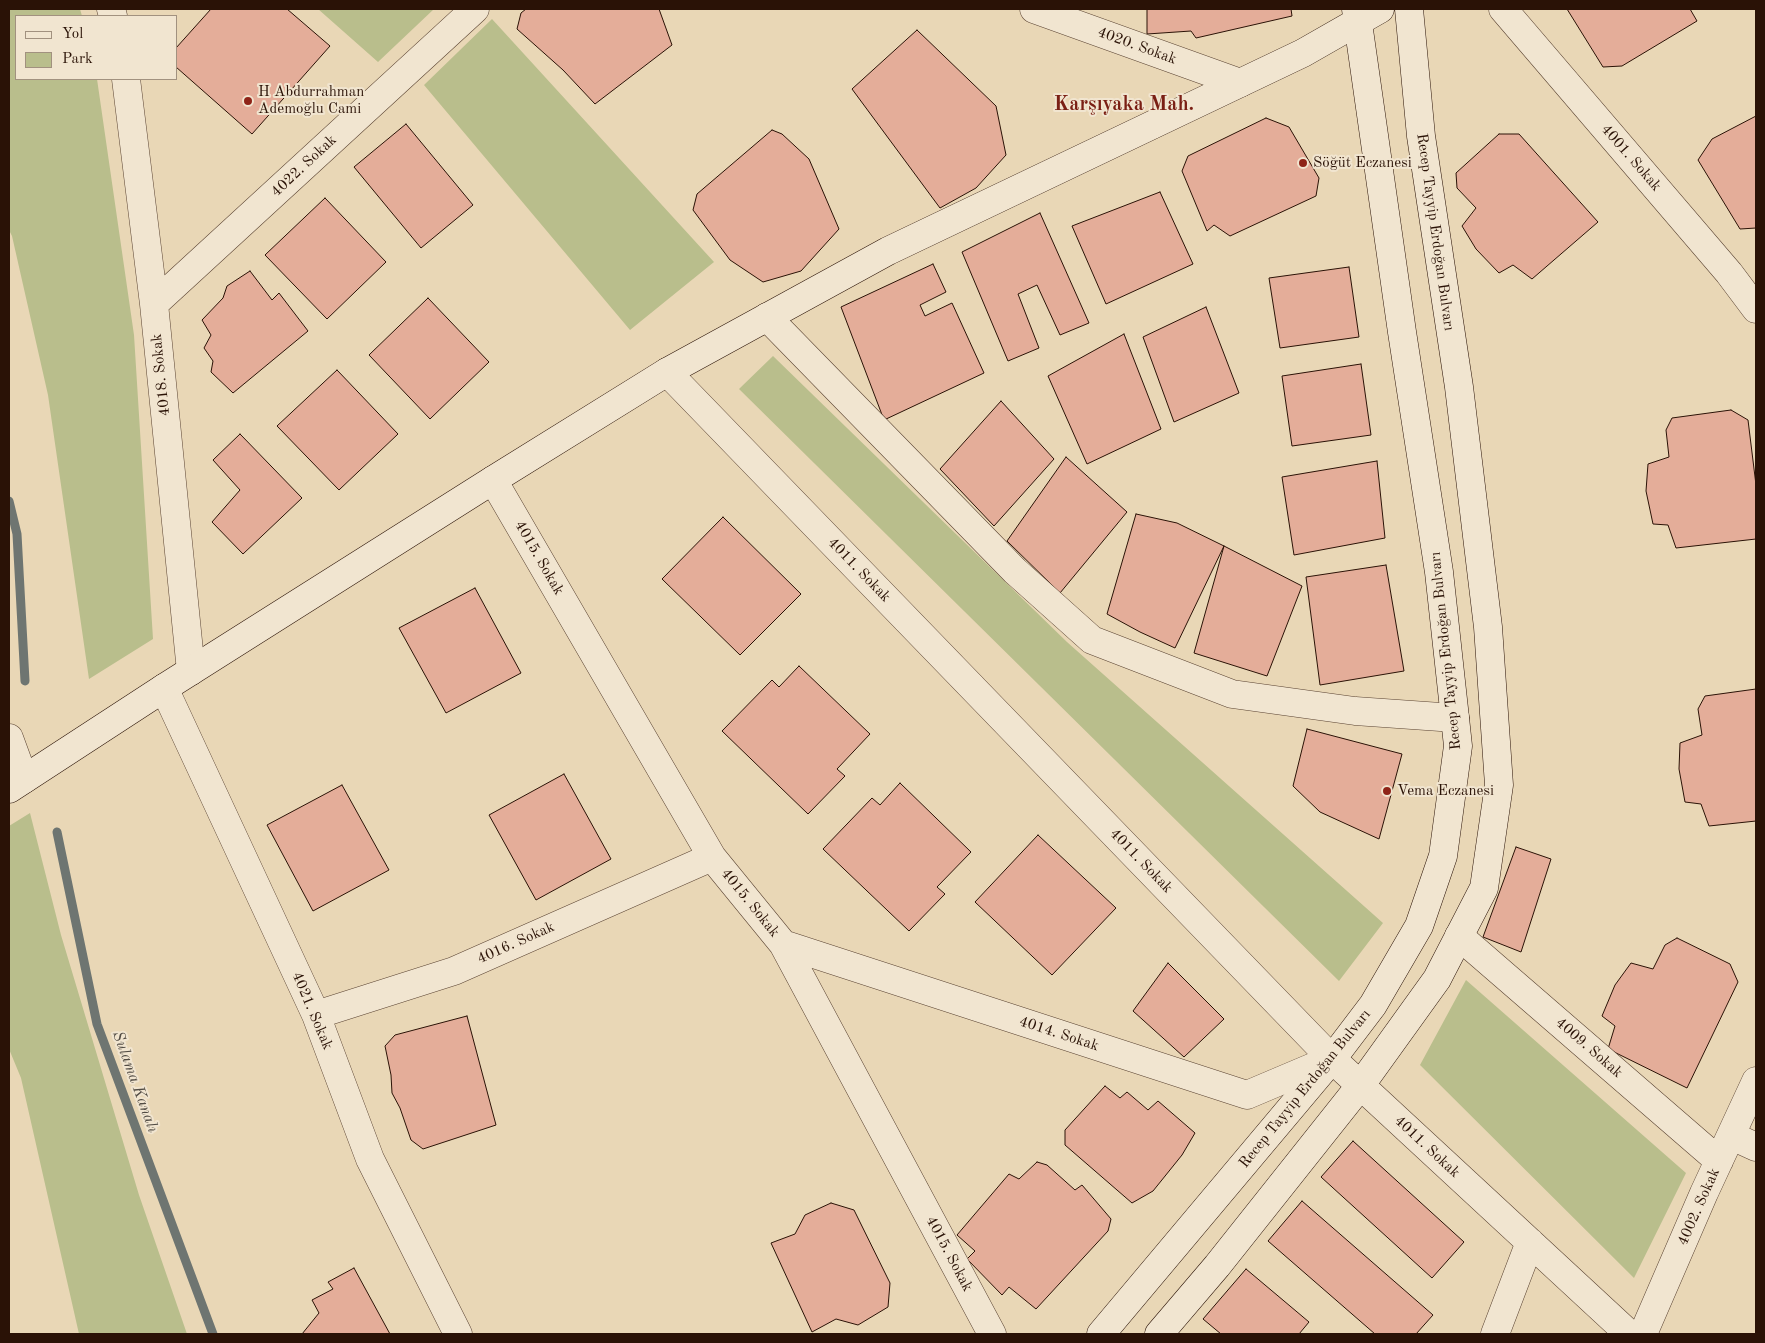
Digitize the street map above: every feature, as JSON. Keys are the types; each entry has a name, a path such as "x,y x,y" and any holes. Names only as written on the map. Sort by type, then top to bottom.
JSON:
{"street":[{"name":"4022. Sokak","path":"154,304 475,9"},
{"name":"4020. Sokak","path":"1034,9 1240,83"},
{"name":"Recep Tayyip Erdoğan Bulvarı","path":"1159,1334 1217,1266 1360,1086 1437,979 1484,888 1499,785 1488,627 1459,387 1420,136 1410,9"},
{"name":"4001. Sokak","path":"1503,9 1722,265 1756,309"},
{"path":"9,738 16,784 164,688 667,372 888,251 1304,53 1365,13"},
{"name":"Recep Tayyip Erdoğan Bulvarı","path":"1101,1334 1332,1059 1374,1005 1418,926 1443,856 1458,746 1439,572 1402,332 1365,13"},
{"name":"4018. Sokak","path":"126,80 154,304 191,671"},
{"path":"767,317 1015,571 1092,640 1232,694 1354,711 1455,718"},
{"name":"4011. Sokak","path":"667,372 1332,1059 1629,1334"},
{"name":"4015. Sokak","path":"493,480 712,857 783,944 992,1334"},
{"name":"4021. Sokak","path":"164,688 316,1015 370,1159 458,1334"},
{"name":"4016. Sokak","path":"316,1015 454,970 712,857"},
{"name":"4009. Sokak","path":"1459,936 1719,1161"},
{"name":"4014. Sokak","path":"783,944 1247,1095 1332,1059"},
{"name":"4002. Sokak","path":"1643,1334 1756,1081"},
{"path":"1732,1136 1756,1147"},
{"path":"1495,1334 1530,1242"}],"green space":[{"path":"9,9 80,9 82,15 15,15 15,80 97,80 134,335 153,639 89,679 48,395 12,236 9,230"},
{"path":"318,9 434,9 378,62"},
{"path":"492,19 714,262 630,330 424,85"},
{"path":"773,356 1067,642 1383,923 1339,981 739,389"},
{"path":"30,813 61,935 139,1195 187,1334 79,1334 21,1078 9,1049 9,826"},
{"path":"1466,980 1686,1173 1634,1278 1420,1065"}],"building":[{"name":"H Abdurrahman Ademoğlu Cami","path":"211,9 287,9 330,46 252,134 178,69 178,46"},
{"path":"526,9 659,9 672,45 595,104 563,70 517,29 521,13"},
{"path":"1147,9 1291,9 1292,16 1196,38 1191,31 1147,34"},
{"path":"1567,9 1690,9 1697,21 1622,66 1603,67"},
{"path":"917,30 996,106 1006,155 976,188 940,208 852,89"},
{"path":"1756,116 1756,228 1740,229 1698,160 1712,139"},
{"path":"1266,118 1289,127 1319,178 1316,196 1230,236 1214,225 1207,231 1182,171 1188,156"},
{"path":"406,124 473,205 421,248 354,167"},
{"path":"772,130 782,134 809,159 839,229 801,271 763,282 730,260 693,210 697,194"},
{"path":"1499,134 1519,134 1598,222 1532,279 1513,265 1499,273 1476,249 1462,226 1476,208 1457,188 1456,173"},
{"path":"1160,192 1193,264 1106,304 1072,226"},
{"path":"325,198 386,262 327,319 265,255"},
{"path":"1040,213 1089,323 1060,335 1037,285 1018,294 1039,348 1008,361 962,252"},
{"path":"933,264 946,292 920,305 925,316 952,303 984,373 884,420 841,307"},
{"path":"1349,267 1359,337 1280,348 1269,278"},
{"path":"250,271 272,300 279,293 308,331 233,393 211,372 213,361 204,348 211,335 202,320 223,298 227,286"},
{"path":"428,298 489,362 430,419 369,355"},
{"path":"1206,307 1239,393 1174,422 1143,337"},
{"path":"1124,334 1161,429 1087,464 1048,376"},
{"path":"1361,364 1371,435 1292,446 1282,376"},
{"path":"337,370 398,434 339,490 277,426"},
{"path":"1001,401 1054,459 994,526 940,469"},
{"path":"1731,410 1748,420 1756,485 1756,539 1676,548 1668,525 1653,524 1646,491 1648,464 1669,457 1666,430 1672,418"},
{"path":"240,434 302,498 243,554 212,522 240,490 213,460"},
{"path":"1066,457 1127,512 1060,593 1007,541"},
{"path":"1377,461 1385,538 1294,555 1282,477"},
{"path":"1136,514 1177,523 1224,546 1175,648 1107,614"},
{"path":"723,517 801,594 740,655 662,579"},
{"path":"1224,546 1302,586 1267,676 1194,653"},
{"path":"1386,565 1404,671 1320,685 1306,577"},
{"path":"475,588 521,673 446,713 399,628"},
{"path":"799,666 870,734 837,769 845,776 808,814 722,731 772,680 779,687"},
{"path":"1756,689 1756,821 1709,826 1701,804 1685,802 1679,769 1680,743 1702,735 1698,709 1705,696"},
{"path":"1307,729 1402,754 1379,839 1320,812 1293,786"},
{"path":"564,774 611,859 536,900 489,815"},
{"path":"900,783 971,852 937,887 945,894 909,931 823,849 872,798 880,805"},
{"path":"342,785 389,870 313,911 267,825"},
{"path":"1038,835 1116,908 1052,975 975,902"},
{"path":"1516,847 1551,859 1521,952 1483,937"},
{"path":"1677,938 1730,964 1738,982 1687,1088 1608,1049 1615,1026 1602,1016 1615,985 1631,963 1653,969 1665,945"},
{"path":"1168,963 1224,1019 1184,1057 1133,1011"},
{"path":"467,1016 496,1125 423,1149 411,1140 400,1108 392,1093 391,1075 385,1046 395,1035"},
{"path":"1105,1086 1120,1098 1127,1092 1148,1110 1158,1101 1195,1133 1182,1155 1153,1191 1132,1203 1065,1145 1065,1130"},
{"path":"1353,1141 1464,1242 1432,1278 1321,1177"},
{"path":"1037,1162 1047,1165 1075,1190 1082,1185 1111,1219 1108,1231 1036,1309 1009,1287 1002,1295 967,1259 975,1251 957,1235 1009,1174 1019,1179"},
{"path":"1302,1201 1433,1315 1416,1334 1375,1334 1268,1241"},
{"path":"831,1203 854,1210 890,1283 888,1307 858,1325 836,1319 812,1332 771,1243 795,1234 805,1215"},
{"path":"354,1268 390,1334 302,1334 319,1313 312,1300 333,1289 328,1282"},
{"path":"1246,1269 1309,1322 1299,1334 1221,1334 1203,1319"}],"waterway":[{"name":"Sulama Kanalı","path":"9,501 17,534 25,681"},
{"name":"Sulama Kanalı","path":"57,832 97,1024 213,1334"}],"place":[{"name":"H Abdurrahman Ademoğlu Cami","path":"248,101"},
{"name":"Söğüt Eczanesi","path":"1303,163"},
{"name":"Vema Eczanesi","path":"1387,791"}],"district":[{"name":"Karşıyaka Mah.","path":"1124,105"}]}
